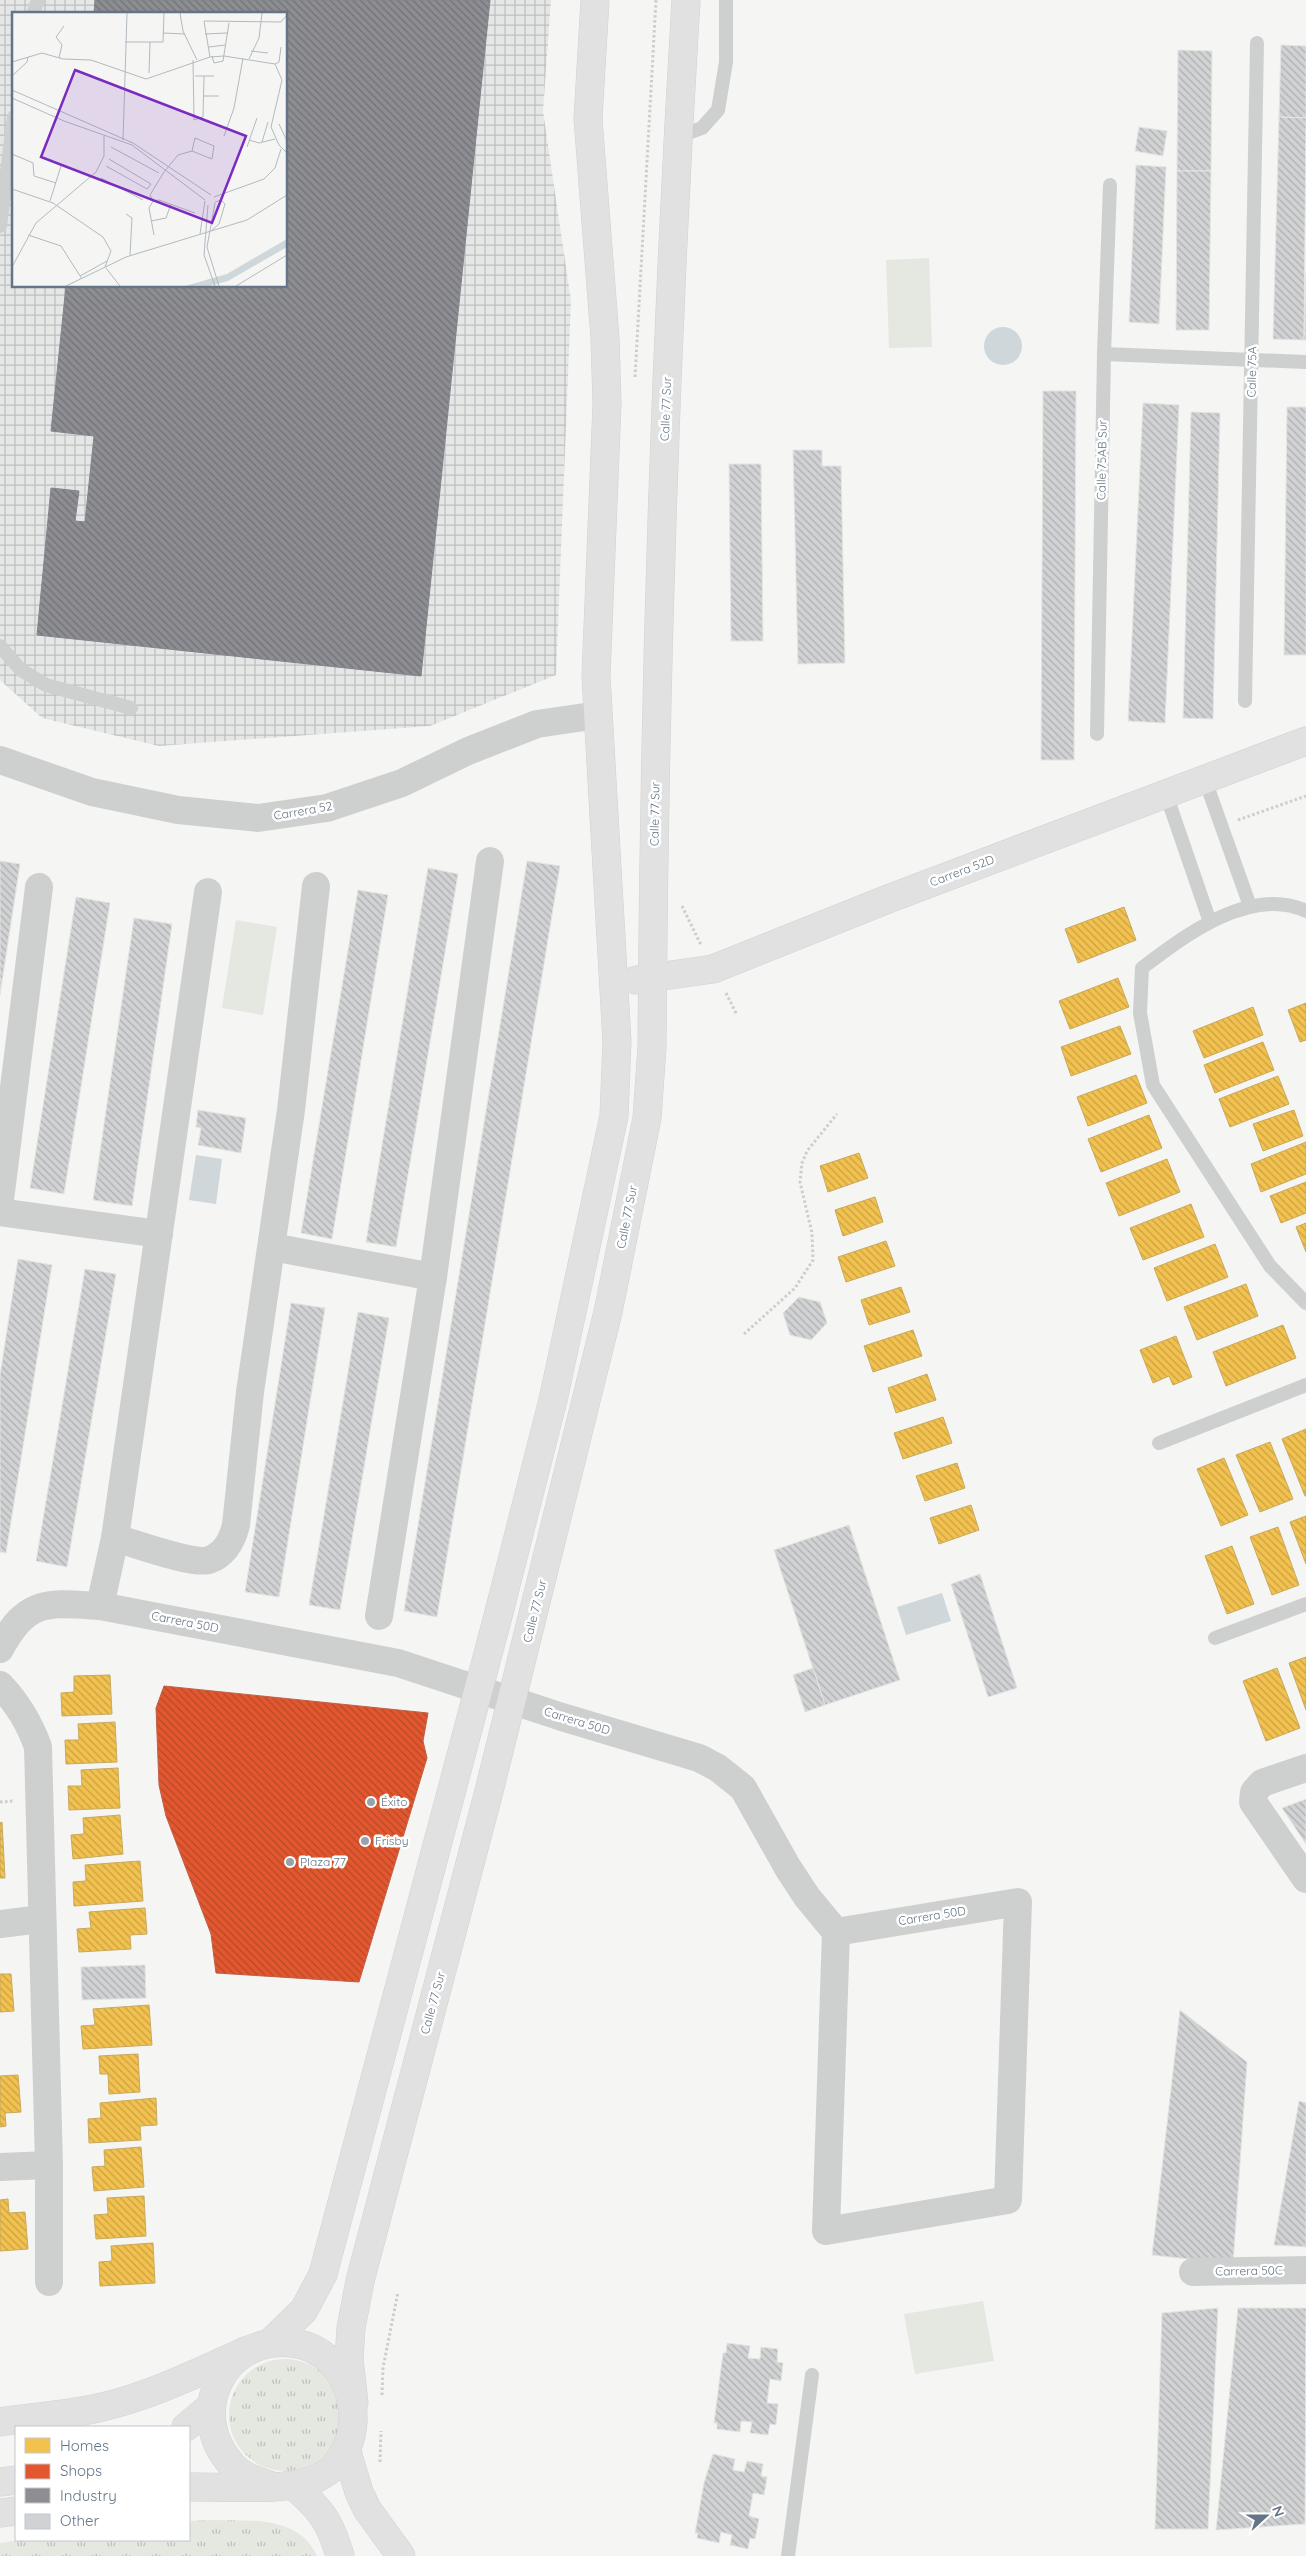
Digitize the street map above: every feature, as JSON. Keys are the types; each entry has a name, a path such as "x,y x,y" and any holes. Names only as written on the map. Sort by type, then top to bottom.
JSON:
{"main road":[{"path":"340,2556 333,2530 324,2516 283,2486 251,2479 233,2467 220,2449 212,2428 211,2406 217,2384 230,2365 259,2346 304,2310 323,2274 553,1400 614,1116 617,1074 596,676 607,404 605,338 588,119 595,0"},
{"name":"Calle 77 Sur","path":"354,2403 349,2359 360,2281 512,1700 608,1312 645,1128 652,1047 657,642 678,137 686,0"},
{"name":"Carrera 52D","path":"613,982 652,979 714,969 888,899 1306,741"},
{"path":"0,2422 98,2408 131,2399 156,2391 259,2346 292,2342 314,2349 333,2362 346,2381 354,2403 354,2427 346,2449 332,2467 314,2479 283,2486 190,2487"},
{"path":"187,2426 211,2406"},
{"path":"346,2449 359,2492 367,2509 401,2556"},
{"path":"0,2482 15,2480"},
{"path":"0,2513 15,2511"}],"street":[{"name":"Carrera 52","path":"0,760 92,792 178,810 258,818 327,808 402,783 468,751 537,724 598,715"},
{"path":"379,1616 433,1277 490,861"},
{"path":"115,1538 192,1560 208,1561 222,1553 232,1541 291,1110 316,886"},
{"path":"0,1200 39,887"},
{"path":"100,1606 115,1538 208,892"},
{"path":"0,1212 159,1234"},
{"path":"272,1247 433,1277"},
{"name":"Carrera 50D","path":"0,1649 11,1627 31,1610 55,1603 100,1606 398,1663 699,1758 718,1768 743,1788 788,1868 836,1932 826,2231 1008,2200 1018,1902 836,1932"},
{"path":"0,1685 16,1702 28,1722 38,1746 41,1800 41,1919 49,2165 49,2282"},
{"path":"1306,1768 1262,1783 1254,1792 1254,1802 1306,1879"},
{"path":"0,1924 41,1919"},
{"path":"0,2167 49,2165"},
{"name":"Carrera 50C","path":"1192,2272 1306,2270"}],"lane":[{"path":"34,12 38,0"},
{"path":"678,137 702,128 718,110 726,62 726,0"},
{"name":"Calle 75A","path":"1245,701 1257,43"},
{"path":"0,226 12,133"},
{"name":"Calle 75AB Sur","path":"1097,734 1104,354 1110,185"},
{"path":"1104,354 1306,362"},
{"path":"0,646 21,670 46,685 131,708"},
{"path":"1205,780 1250,906"},
{"path":"1166,794 1210,922"},
{"path":"1306,911 1291,904 1250,906 1210,922 1182,937 1142,968 1140,1013 1153,1085 1270,1266 1306,1303"},
{"path":"1159,1443 1306,1385"},
{"path":"1216,1638 1306,1604"},
{"path":"788,2556 812,2375"}],"path":[{"path":"635,378 656,0"},
{"path":"1221,826 1306,796"},
{"path":"744,1334 795,1288 813,1260 812,1232 800,1182 802,1163 807,1151 837,1114"},
{"path":"382,2397 383,2368 398,2292"},
{"path":"380,2471 381,2425"}],"shaded area":[{"path":"0,0 551,0 543,111 571,301 556,675 430,726 159,746 42,718 0,680"},
{"path":"1003,327 1016,333 1022,346 1016,359 1003,365 990,359 984,346 990,333"},
{"path":"196,1155 222,1159 216,1204 189,1200"},
{"path":"942,1593 951,1621 906,1635 897,1607"}],"green space":[{"path":"929,258 932,347 889,348 886,260"},
{"path":"236,920 277,927 263,1015 222,1008"},
{"path":"983,2301 994,2361 915,2374 904,2314"},
{"path":"285,2359 306,2363 324,2376 337,2394 341,2415 337,2436 324,2454 306,2467 285,2471 264,2467 246,2454 233,2436 229,2415 233,2394 246,2376 264,2363"},
{"path":"241,2520 271,2523 298,2533 309,2543 317,2556 0,2556 0,2543 15,2541 190,2541 190,2521"}],"building: Homes":[{"path":"1124,907 1136,940 1078,963 1065,929"},
{"path":"1118,978 1129,1007 1070,1029 1059,1001"},
{"path":"1306,1003 1306,1040 1300,1042 1288,1010"},
{"path":"1253,1007 1263,1035 1204,1058 1193,1031"},
{"path":"1120,1026 1131,1054 1071,1076 1061,1047"},
{"path":"1263,1042 1274,1070 1215,1093 1204,1065"},
{"path":"1136,1075 1147,1103 1088,1126 1077,1097"},
{"path":"1278,1076 1289,1104 1230,1127 1219,1099"},
{"path":"1294,1110 1303,1136 1263,1151 1253,1124"},
{"path":"1149,1115 1162,1148 1101,1172 1088,1139"},
{"path":"1306,1142 1306,1174 1261,1192 1251,1164"},
{"path":"859,1153 868,1178 828,1192 820,1166"},
{"path":"1167,1159 1180,1192 1119,1216 1106,1183"},
{"path":"1306,1182 1306,1213 1281,1223 1270,1196"},
{"path":"875,1197 883,1222 843,1236 835,1210"},
{"path":"1191,1204 1204,1237 1143,1260 1130,1228"},
{"path":"1306,1223 1306,1252 1296,1227"},
{"path":"886,1241 895,1266 846,1282 838,1257"},
{"path":"1215,1244 1228,1277 1167,1301 1154,1268"},
{"path":"1246,1284 1258,1316 1197,1340 1184,1307"},
{"path":"901,1287 910,1312 869,1325 861,1300"},
{"path":"1283,1325 1296,1358 1226,1386 1213,1352"},
{"path":"913,1330 922,1356 873,1372 864,1346"},
{"path":"1176,1336 1192,1377 1173,1385 1169,1376 1153,1383 1140,1350"},
{"path":"927,1374 936,1400 896,1413 888,1388"},
{"path":"943,1417 952,1443 903,1459 894,1433"},
{"path":"1306,1429 1306,1496 1305,1496 1282,1439"},
{"path":"1270,1442 1293,1499 1260,1512 1236,1455"},
{"path":"1224,1458 1248,1515 1221,1526 1197,1469"},
{"path":"957,1463 965,1488 925,1501 916,1476"},
{"path":"971,1505 979,1530 939,1544 930,1518"},
{"path":"1306,1516 1306,1564 1290,1522"},
{"path":"1278,1527 1299,1585 1272,1595 1250,1537"},
{"path":"1232,1546 1254,1604 1227,1614 1205,1556"},
{"path":"1306,1657 1306,1710 1289,1663"},
{"path":"1277,1668 1300,1728 1266,1741 1243,1681"},
{"path":"110,1675 112,1714 62,1716 61,1693 74,1692 74,1676"},
{"path":"115,1722 117,1762 66,1764 65,1740 79,1740 78,1724"},
{"path":"118,1768 120,1808 69,1810 68,1786 82,1786 81,1770"},
{"path":"120,1815 123,1854 73,1859 71,1835 84,1834 83,1818"},
{"path":"2,1822 5,1878 0,1878 0,1823"},
{"path":"140,1861 143,1901 74,1906 73,1882 86,1881 85,1865"},
{"path":"145,1908 147,1934 130,1935 131,1949 79,1952 77,1929 91,1928 89,1912"},
{"path":"0,1974 11,1974 14,2011 0,2012"},
{"path":"149,2005 152,2045 83,2049 81,2026 95,2025 93,2009"},
{"path":"138,2054 140,2092 109,2094 108,2074 100,2074 99,2056"},
{"path":"18,2075 21,2112 5,2113 6,2126 0,2127 0,2076"},
{"path":"156,2098 157,2125 140,2126 141,2140 89,2143 88,2119 101,2118 100,2103"},
{"path":"141,2147 144,2187 94,2191 92,2167 105,2166 104,2150"},
{"path":"144,2196 146,2236 96,2239 94,2215 108,2214 107,2198"},
{"path":"8,2199 9,2213 25,2212 28,2249 0,2251 0,2200"},
{"path":"153,2243 155,2283 100,2286 99,2262 112,2261 111,2246"}],"building: Shops":[{"name":"Plaza 77","path":"164,1686 428,1713 423,1741 427,1758 359,1982 216,1973 211,1934 166,1816 159,1785 156,1708"}],"building: Industry":[{"path":"95,0 490,0 421,676 37,635 51,488 79,491 75,521 85,522 94,436 51,431 66,288 288,288 288,12 94,12"}],"building: Other":[{"path":"1281,45 1306,46 1306,118 1279,117"},
{"path":"1178,50 1212,51 1211,171 1177,171"},
{"path":"1279,117 1306,118 1304,340 1273,339"},
{"path":"1139,127 1167,131 1163,156 1135,151"},
{"path":"1136,165 1166,167 1159,324 1129,322"},
{"path":"1177,171 1211,171 1209,330 1176,330"},
{"path":"1306,273 1306,340 1304,340"},
{"path":"1043,391 1076,391 1074,760 1041,760"},
{"path":"1143,403 1179,405 1165,723 1128,721"},
{"path":"1287,407 1306,407 1306,655 1284,655"},
{"path":"1191,412 1220,413 1213,719 1183,718"},
{"path":"793,450 822,450 822,466 841,466 845,663 798,664"},
{"path":"729,464 761,464 763,641 731,641"},
{"path":"0,861 20,864 0,995"},
{"path":"527,861 560,866 437,1617 404,1611"},
{"path":"428,868 458,874 396,1247 366,1242"},
{"path":"358,890 388,895 332,1239 301,1233"},
{"path":"76,897 110,903 64,1194 30,1188"},
{"path":"134,918 172,924 132,1206 93,1200"},
{"path":"198,1110 246,1118 241,1153 198,1145 201,1128 196,1127"},
{"path":"18,1259 52,1265 6,1553 0,1552 0,1375"},
{"path":"85,1269 116,1274 67,1567 36,1561"},
{"path":"799,1297 820,1302 827,1323 811,1340 790,1335 783,1313"},
{"path":"291,1303 325,1308 279,1597 245,1592"},
{"path":"358,1312 389,1318 340,1610 309,1605"},
{"path":"849,1525 900,1680 825,1705 774,1550"},
{"path":"980,1574 1017,1688 988,1697 951,1584"},
{"path":"813,1668 825,1705 805,1712 793,1675"},
{"path":"1306,1799 1306,1844 1282,1808"},
{"path":"145,1965 146,1998 82,2000 81,1967"},
{"path":"1180,2010 1247,2062 1233,2264 1152,2255"},
{"path":"1299,2101 1306,2103 1306,2247 1274,2245"},
{"path":"1218,2308 1208,2529 1155,2529 1162,2313"},
{"path":"1238,2308 1306,2308 1305,2524 1216,2530"},
{"path":"727,2343 750,2346 748,2358 760,2359 761,2347 778,2349 777,2362 783,2363 781,2381 770,2379 767,2403 778,2404 776,2425 770,2424 768,2435 750,2433 752,2422 741,2421 740,2432 717,2429 717,2423 714,2423 723,2353 726,2353"},
{"path":"713,2454 735,2459 733,2470 744,2472 747,2461 763,2464 761,2476 767,2477 764,2495 753,2493 749,2516 759,2519 755,2539 750,2538 748,2549 730,2545 732,2535 721,2532 719,2543 697,2538 698,2533 695,2533 704,2483"}],"place":[{"name":"Éxito","path":"371,1802"},
{"name":"Frisby","path":"365,1841"},
{"name":"Plaza 77","path":"290,1862"}]}
